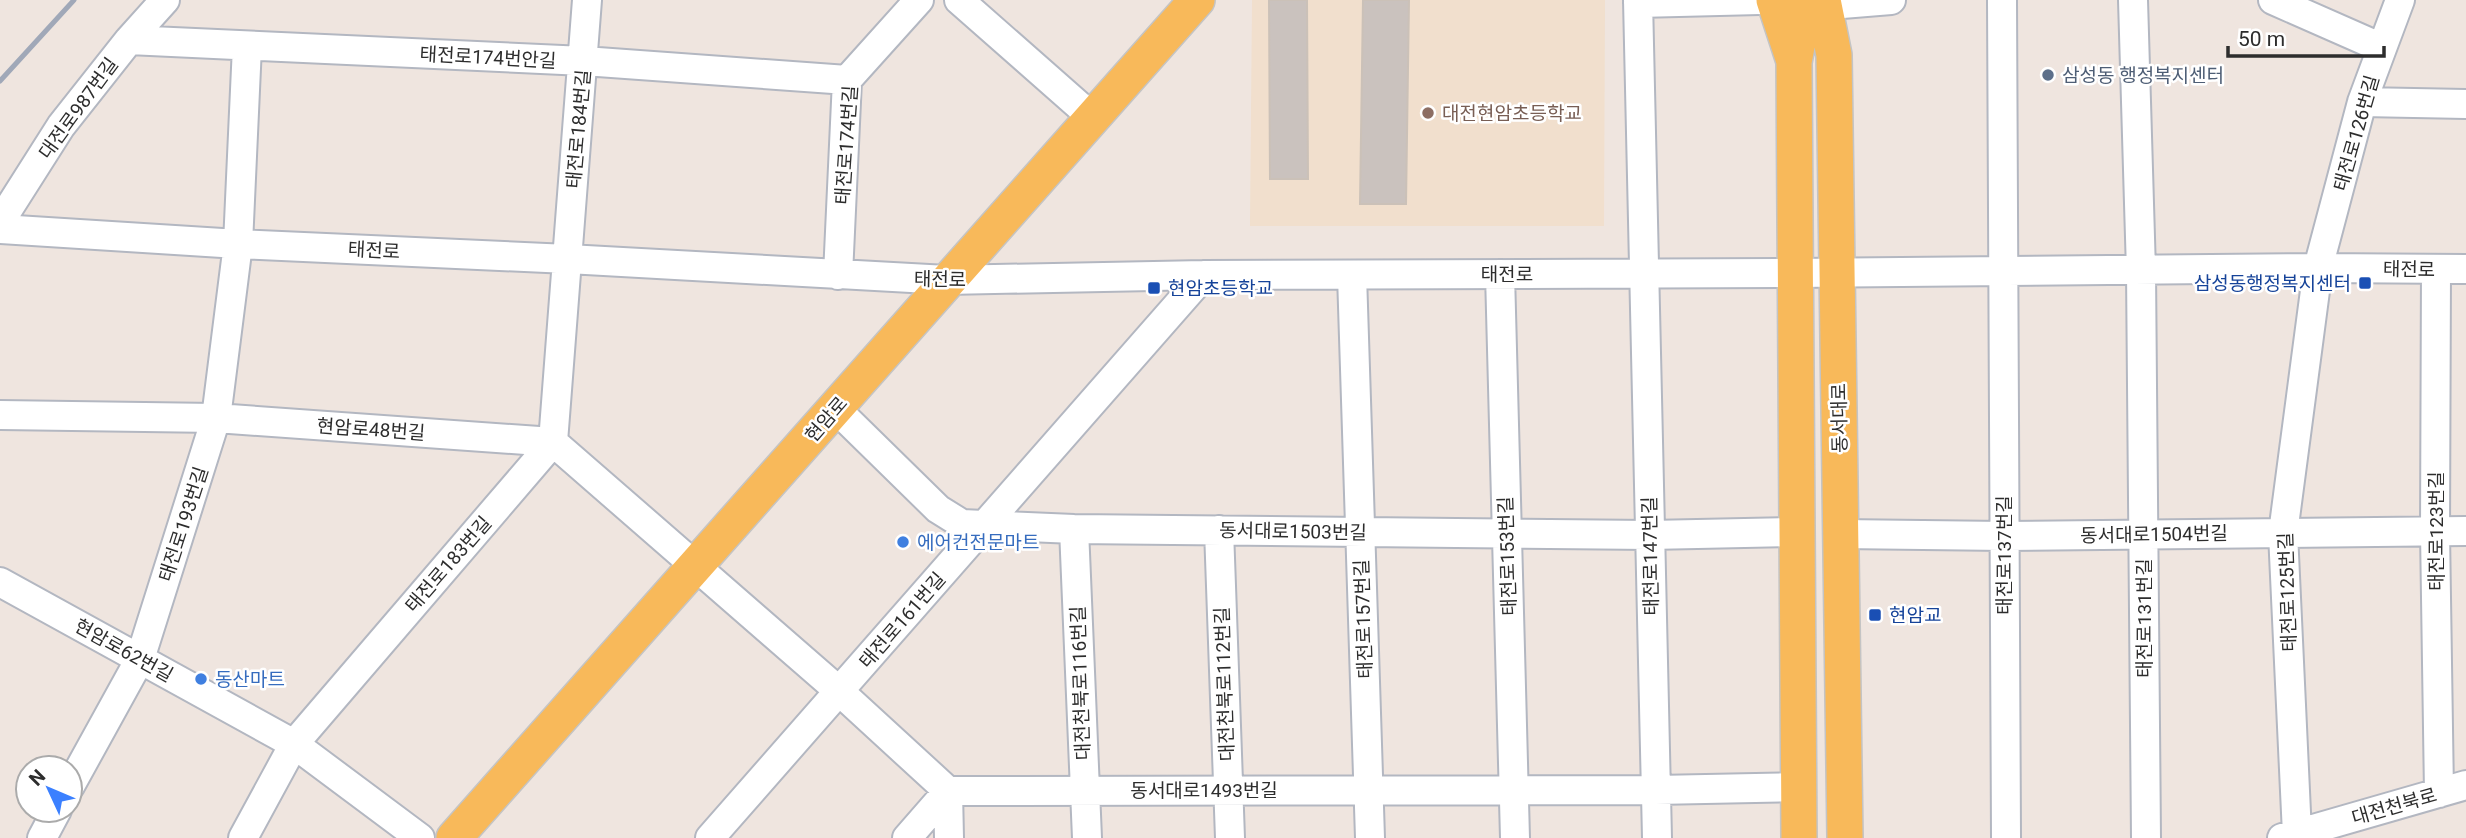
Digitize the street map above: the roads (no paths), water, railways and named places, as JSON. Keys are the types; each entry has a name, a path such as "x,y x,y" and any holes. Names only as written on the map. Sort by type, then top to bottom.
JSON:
{"main road":[{"name":"현암로","path":"454,838 1197,0"},
{"path":"1774,0 1794,62"},
{"path":"1799,838 1794,62 1804,10 1803,0"},
{"name":"동서대로","path":"1836,1 1845,838"}],"street":[{"name":"대전로987번길","path":"0,222 61,126 129,40 165,0"},
{"name":"태전로184번길","path":"568,259 587,0"},
{"name":"태전로174번길","path":"838,275 847,80 919,0"},
{"path":"959,0 1093,118"},
{"path":"1643,274 1638,1 1760,0"},
{"path":"1836,1 1891,0"},
{"path":"2002,0 2002,272"},
{"path":"2133,0 2141,271"},
{"path":"2273,0 2382,48"},
{"name":"태전로126번길","path":"2318,268 2362,102 2400,0"},
{"name":"태전로174번안길","path":"129,40 584,61 847,80"},
{"path":"239,244 247,46"},
{"path":"2362,102 2466,104"},
{"name":"태전로","path":"0,229 239,244 947,280 1204,275 2466,269"},
{"name":"태전로193번길","path":"84,761 140,659 216,418 239,244"},
{"path":"568,259 553,442 839,691 948,791 949,838"},
{"name":"태전로125번길","path":"2289,836 2283,533 2318,268"},
{"name":"태전로123번길","path":"2436,269 2438,793"},
{"name":"태전로131번길","path":"2141,271 2146,838"},
{"name":"태전로137번길","path":"2002,272 2006,838"},
{"name":"태전로153번길","path":"1500,274 1515,838"},
{"name":"태전로147번길","path":"1643,274 1657,838"},
{"name":"태전로161번길","path":"710,838 1204,275"},
{"name":"태전로157번길","path":"1352,275 1370,838"},
{"name":"동서대로1503번길","path":"835,408 938,509 962,524 1507,534 1797,532"},
{"name":"현암로48번길","path":"0,415 216,418 553,442"},
{"name":"태전로183번길","path":"243,838 294,744 553,442"},
{"name":"대전천북로116번길","path":"1074,528 1087,838"},
{"name":"대전천북로112번길","path":"1219,530 1230,838"},
{"name":"동서대로1504번길","path":"1841,534 2004,536 2466,531"},
{"name":"현암로62번길","path":"0,582 294,744 419,838"},
{"name":"대전천북로","path":"2289,836 2466,785"},
{"name":"동서대로1493번길","path":"948,791 1656,790 1798,787"},
{"path":"906,838 948,791"}],"railway":[{"path":"0,81 74,0"}],"place":[{"name":"삼성동 행정복지센터","path":"2048,75"},
{"name":"대전현암초등학교","path":"1428,113"},
{"name":"삼성동행정복지센터","path":"2365,283"},
{"name":"현암초등학교","path":"1154,288"},
{"name":"에어컨전문마트","path":"903,542"},
{"name":"현암교","path":"1875,615"},
{"name":"동산마트","path":"201,679"}]}
